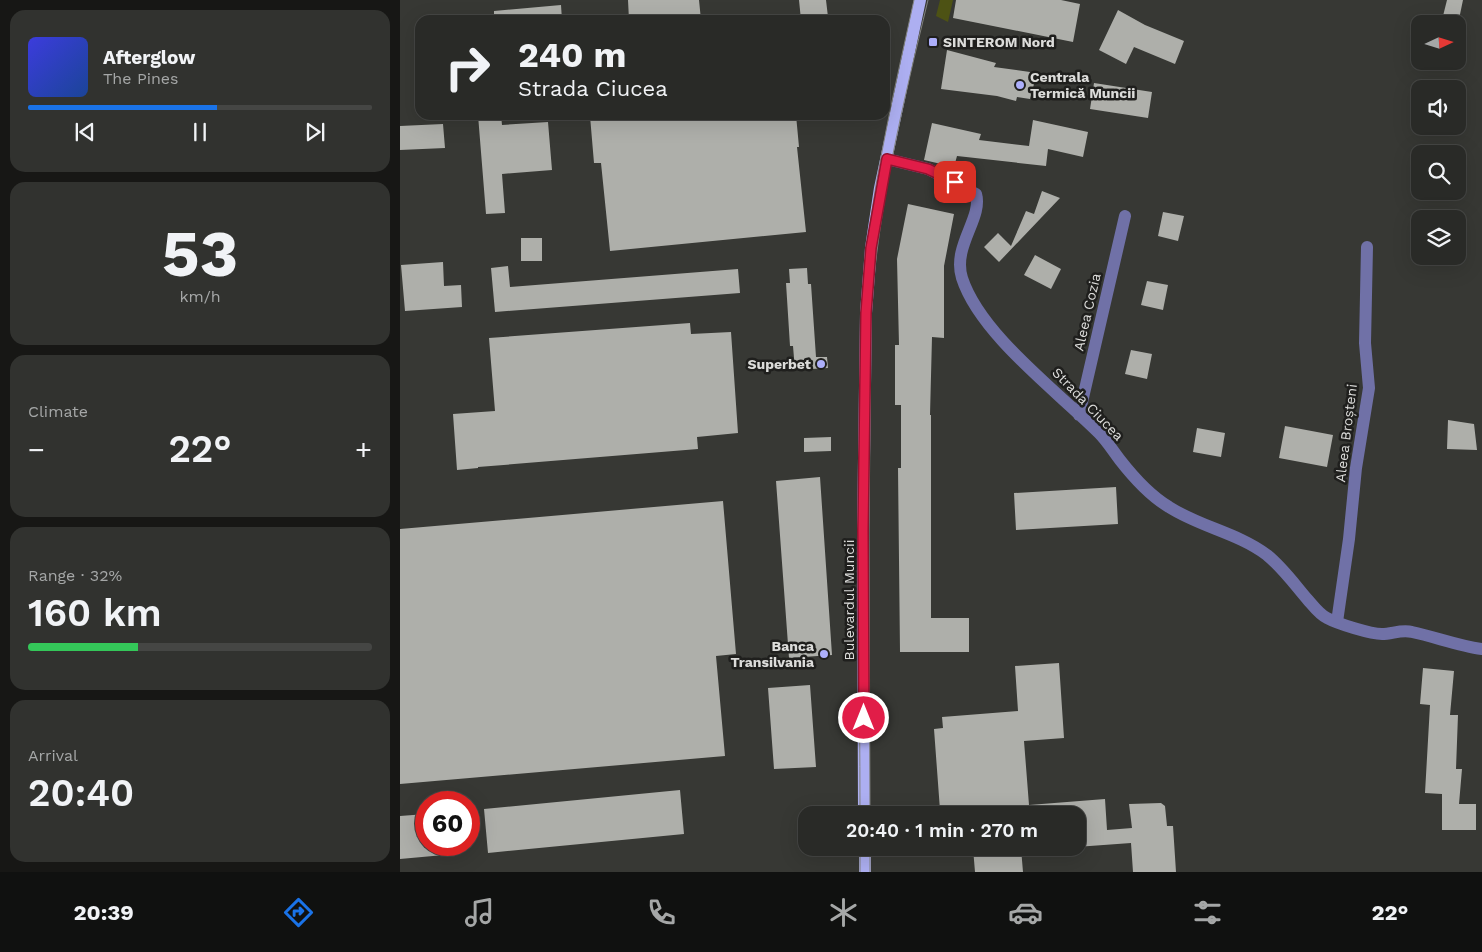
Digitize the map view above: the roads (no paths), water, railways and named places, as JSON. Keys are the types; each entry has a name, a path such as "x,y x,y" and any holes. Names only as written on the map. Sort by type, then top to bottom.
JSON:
{"main road":[{"name":"Bulevardul Muncii","path":"864,806 863,522 866,313 871,248 887,159 920,0"},
{"path":"865,856 865,872"}],"street":[{"name":"Strada Ciucea","path":"887,159 928,169 976,194 978,199 961,250 960,260 962,278 968,292 990,326 1007,346 1100,435 1149,494 1191,520 1255,546 1281,567 1326,618 1369,632 1380,634 1410,631 1455,644 1482,649"},
{"name":"Aleea Cozia","path":"1079,414 1124,216"},
{"name":"Aleea Broșteni","path":"1337,622 1349,539 1356,468 1369,388 1365,343 1367,247"}],"tram line":[{"path":"890,114 914,0"},
{"path":"870,806 869,532 871,313 879,234 893,155 928,0"},
{"path":"860,806 859,522 861,335 864,269 876,185 889,120"},
{"path":"860,856 860,872"},
{"path":"870,856 870,872"}],"place":[{"name":"SINTEROM Nord","path":"933,42"},
{"name":"Centrala Termică Muncii","path":"1020,85"},
{"name":"Superbet","path":"821,364"},
{"name":"Banca Transilvania","path":"824,654"}]}
